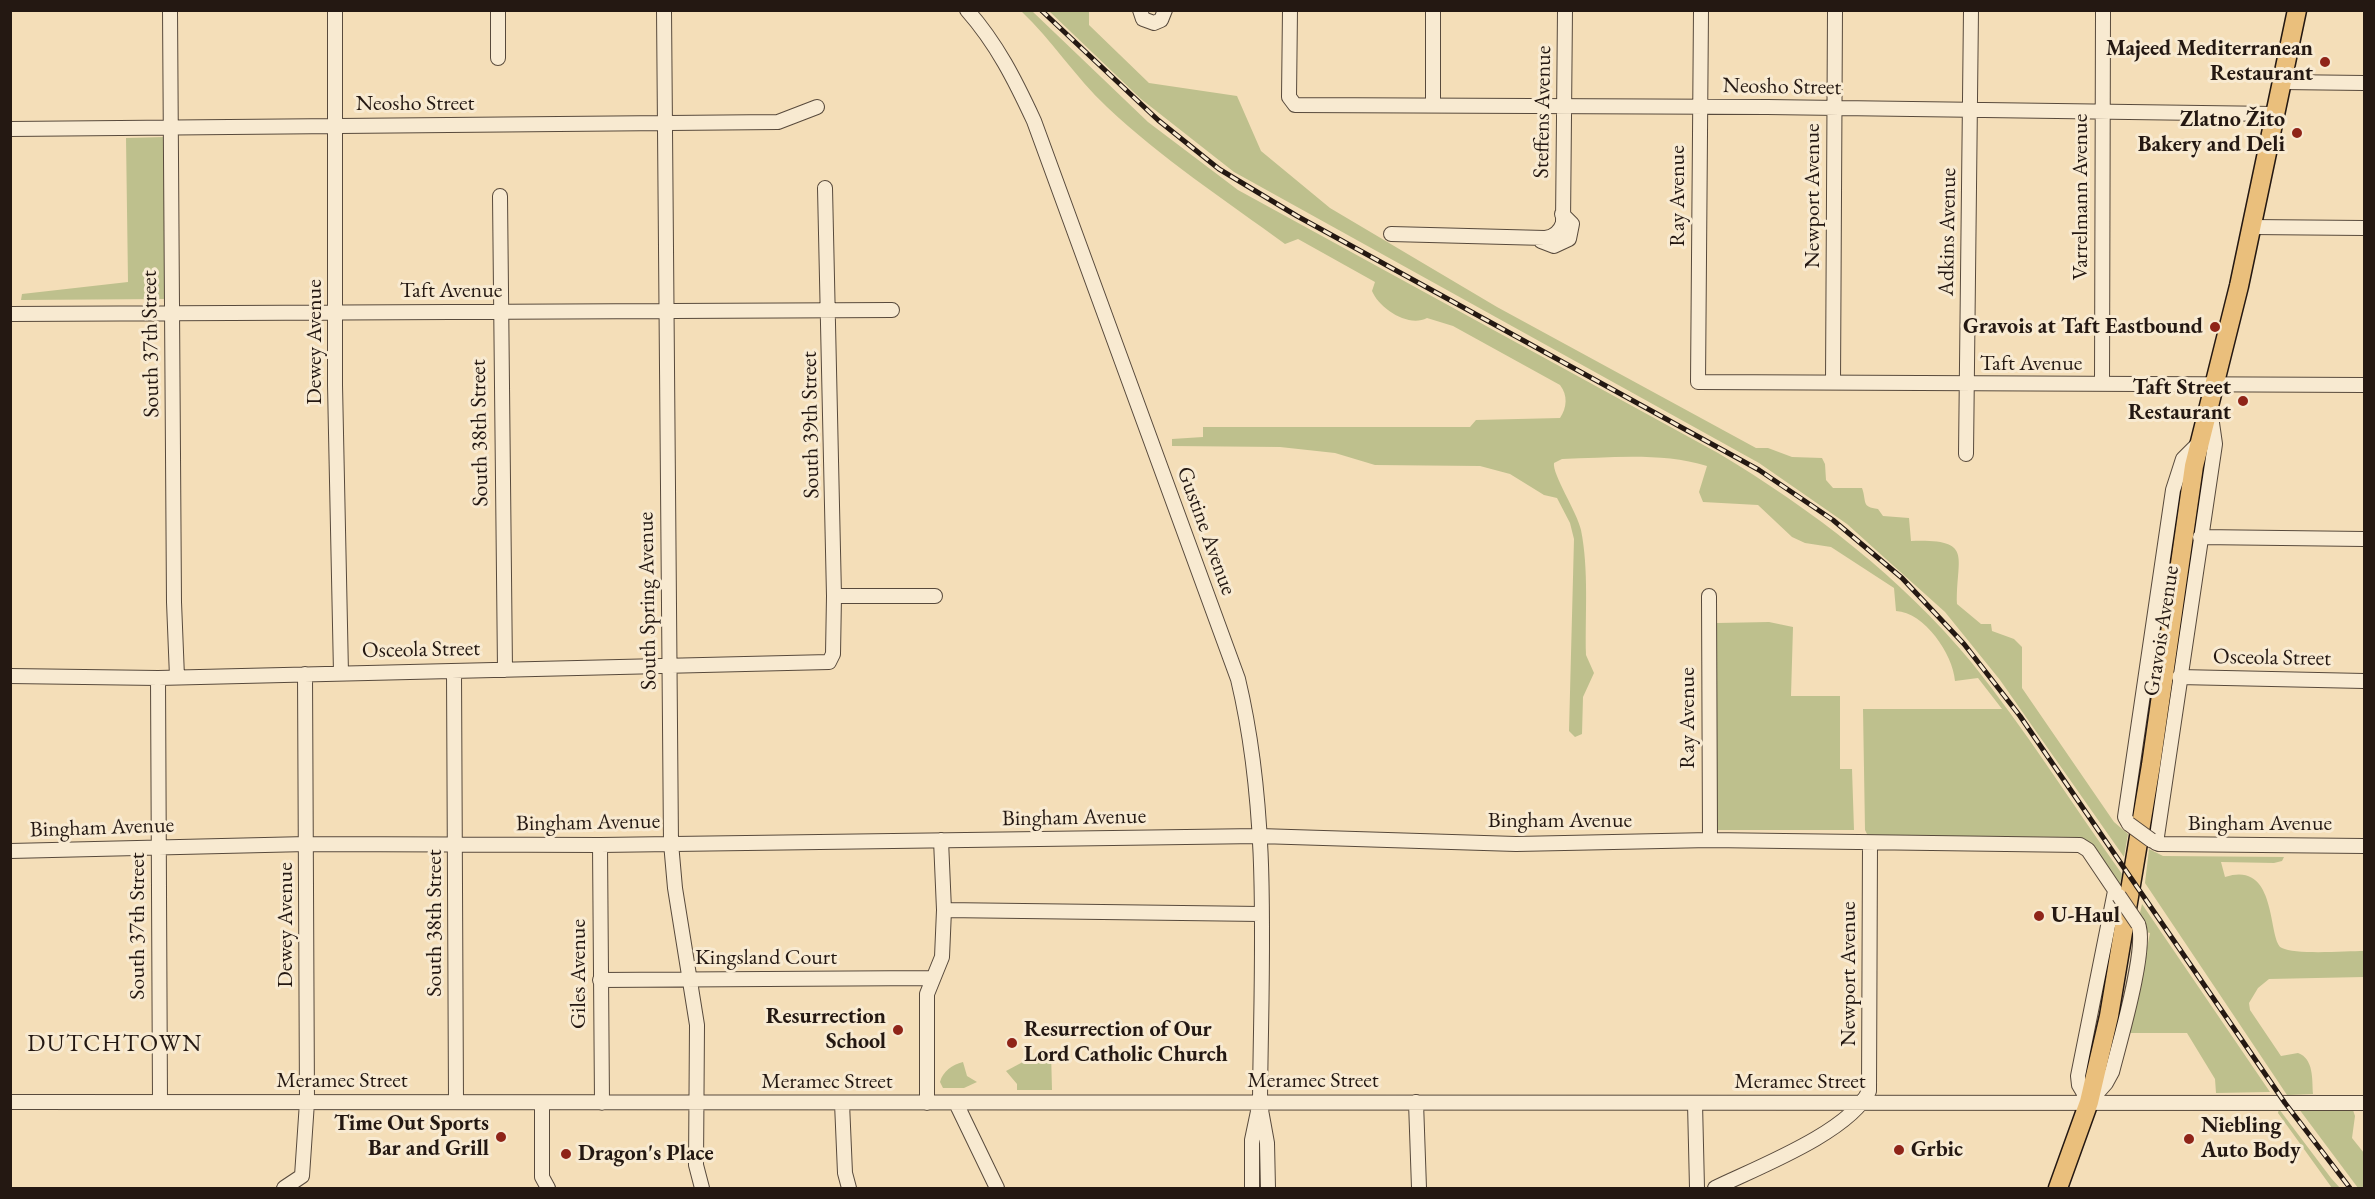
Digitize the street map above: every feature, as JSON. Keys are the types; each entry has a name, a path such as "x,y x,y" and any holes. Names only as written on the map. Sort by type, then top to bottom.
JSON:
{"main road":[{"name":"Gravois Avenue","path":"2058,1188 2089,1102 2104,1043 2124,936 2200,442 2251,227 2297,10"}],"street":[{"name":"South 37th Street","path":"170,10 177,677"},
{"name":"Dewey Avenue","path":"335,10 335,409 341,673"},
{"path":"498,10 498,58"},
{"name":"South Spring Avenue","path":"664,10 671,843 675,888 692,979 697,1025 696,1165 702,1188"},
{"name":"Gustine Avenue","path":"967,10 987,33 1010,69 1034,121 1238,679 1255,762 1259,836 1260,1102 1252,1140 1252,1188"},
{"path":"1140,10 1143,19 1150,23 1161,20 1165,10"},
{"name":"Neosho Street","path":"1290,10 1290,101 1295,105 1565,105 2274,114"},
{"path":"1433,10 1433,104"},
{"name":"Steffens Avenue","path":"1391,234 1552,237 1559,230 1562,214 1565,105 1565,10"},
{"name":"Ray Avenue","path":"1698,382 1701,10"},
{"name":"Newport Avenue","path":"1833,382 1835,10"},
{"name":"Adkins Avenue","path":"1966,454 1971,10"},
{"name":"Varrelmann Avenue","path":"2102,384 2103,10"},
{"path":"2282,82 2364,83"},
{"name":"Neosho Street","path":"10,129 778,122 817,107"},
{"name":"South 39th Street","path":"825,188 830,322 834,596 831,661"},
{"name":"South 38th Street","path":"500,196 499,312 505,670"},
{"path":"2251,227 2364,228"},
{"name":"Taft Avenue","path":"10,314 892,310"},
{"name":"Taft Avenue","path":"1698,382 2364,385"},
{"name":"Gravois Avenue","path":"2200,442 2183,459 2173,490 2125,818 2129,824 2154,842 2215,444 2209,407"},
{"path":"2200,537 2364,539"},
{"path":"834,596 935,596"},
{"name":"Ray Avenue","path":"1708,596 1710,840"},
{"name":"Osceola Street","path":"10,676 158,678 823,664 831,661"},
{"name":"South 38th Street","path":"454,671 456,1102"},
{"name":"Dewey Avenue","path":"284,1188 302,1176 307,1102 305,674"},
{"name":"Osceola Street","path":"2179,677 2364,681"},
{"name":"South 37th Street","path":"158,678 160,1101"},
{"name":"Bingham Avenue","path":"10,851 307,844 600,845 1259,836 1516,844 1710,840 2080,845 2088,850 2117,893"},
{"path":"927,1103 927,994 942,957 944,910 940,840"},
{"name":"Bingham Avenue","path":"2154,842 2364,846"},
{"name":"Newport Avenue","path":"1863,1103 1870,1089 1870,843"},
{"name":"Giles Avenue","path":"600,845 602,1103"},
{"path":"2089,1102 2079,1085 2078,1076 2117,893"},
{"name":"Gravois Avenue","path":"2089,1102 2106,1083 2112,1072 2132,992 2141,936 2138,924 2117,893"},
{"path":"944,910 1261,914"},
{"name":"Kingsland Court","path":"600,980 932,978"},
{"name":"Meramec Street","path":"10,1102 2364,1103"},
{"path":"842,1102 845,1173 849,1188"},
{"path":"956,1102 998,1188"},
{"name":"Gustine Avenue","path":"1260,1102 1266,1132 1268,1188"},
{"path":"1416,1102 1419,1188"},
{"path":"542,1103 542,1177 548,1188"},
{"path":"1695,1103 1697,1188"},
{"path":"1715,1188 1832,1129 1863,1103"}],"green space":[{"path":"1021,11 1032,11 1148,122 1238,190 1718,453 1788,498 1854,547 1916,602 1945,632 1992,688 2122,874 2120,884 2092,844 2076,837 1868,836 1865,830 1863,709 2002,709 1978,678 1955,681 1949,659 1935,636 1917,619 1896,611 1894,588 1831,547 1805,543 1792,537 1758,505 1703,502 1699,492 1707,466 1653,457 1562,459 1554,463 1557,476 1581,530 1586,577 1586,655 1594,673 1583,697 1582,734 1575,737 1569,731 1574,539 1570,523 1557,498 1544,495 1510,474 1480,466 1375,465 1335,453 1280,447 1172,446 1172,439 1203,437 1203,427 1470,427 1476,420 1560,418 1565,406 1565,397 1560,385 1453,326 1427,318 1411,320 1395,315 1381,304 1372,291 1375,282 1298,239 1285,244 1194,178 1128,126 1095,95"},
{"path":"1049,11 1089,11 1089,25 1149,83 1237,96 1261,151 1330,208 1497,307 1756,448 1768,448 1792,457 1822,458 1825,464 1826,480 1833,488 1862,488 1865,503 1869,507 1878,509 1883,516 1909,518 1911,541 1945,543 1953,547 1958,554 1959,562 1957,604 1981,624 1991,624 1992,631 2014,639 2022,647 2022,688 2114,822 2128,834 2124,857 2000,680 1945,612 1847,524 1759,463 1234,172 1141,99"},
{"path":"165,137 167,294 164,299 21,300 22,294 128,282 126,138"},
{"path":"1769,622 1793,627 1791,696 1840,696 1840,769 1852,769 1854,830 1717,830 1717,623"},
{"path":"2149,849 2163,856 2284,857 2282,861 2274,863 2221,862 2225,877 2242,875 2255,880 2263,890 2277,942 2282,948 2309,952 2364,951 2364,977 2269,979 2258,988 2249,1003 2250,1010 2281,1056 2298,1053 2307,1060 2311,1070 2313,1094 2287,1095 2145,883"},
{"path":"2142,904 2270,1092 2216,1093 2215,1079 2187,1033 2130,1033 2150,933 2146,932 2140,913"},
{"path":"1051,1051 1052,1090 1017,1090 1017,1084 1006,1071 1034,1056"},
{"path":"963,1062 967,1076 977,1082 964,1088 943,1088 940,1082 943,1075 952,1067"},
{"path":"2279,1109 2340,1188 2332,1188 2278,1113"},
{"path":"2299,1109 2353,1110 2355,1116 2352,1138 2364,1153 2364,1188 2358,1188"}],"railway":[{"path":"1041,10 1158,120 1219,169 1297,216 1759,470 1833,520 1902,578 1964,644 2020,716 2285,1103 2350,1188"}],"place":[{"name":"Majeed Mediterranean Restaurant","path":"2325,62"},
{"name":"Zlatno Žito Bakery and Deli","path":"2297,133"},
{"name":"Gravois at Taft Eastbound","path":"2215,327"},
{"name":"Taft Street Restaurant","path":"2243,401"},
{"name":"U-Haul","path":"2039,916"},
{"name":"Resurrection School","path":"898,1030"},
{"name":"Resurrection of Our Lord Catholic Church","path":"1012,1043"},
{"name":"Time Out Sports Bar and Grill","path":"501,1137"},
{"name":"Niebling Auto Body","path":"2189,1139"},
{"name":"Grbic","path":"1899,1150"},
{"name":"Dragon's Place","path":"566,1154"}],"district":[{"name":"DUTCHTOWN","path":"115,1044"}]}
